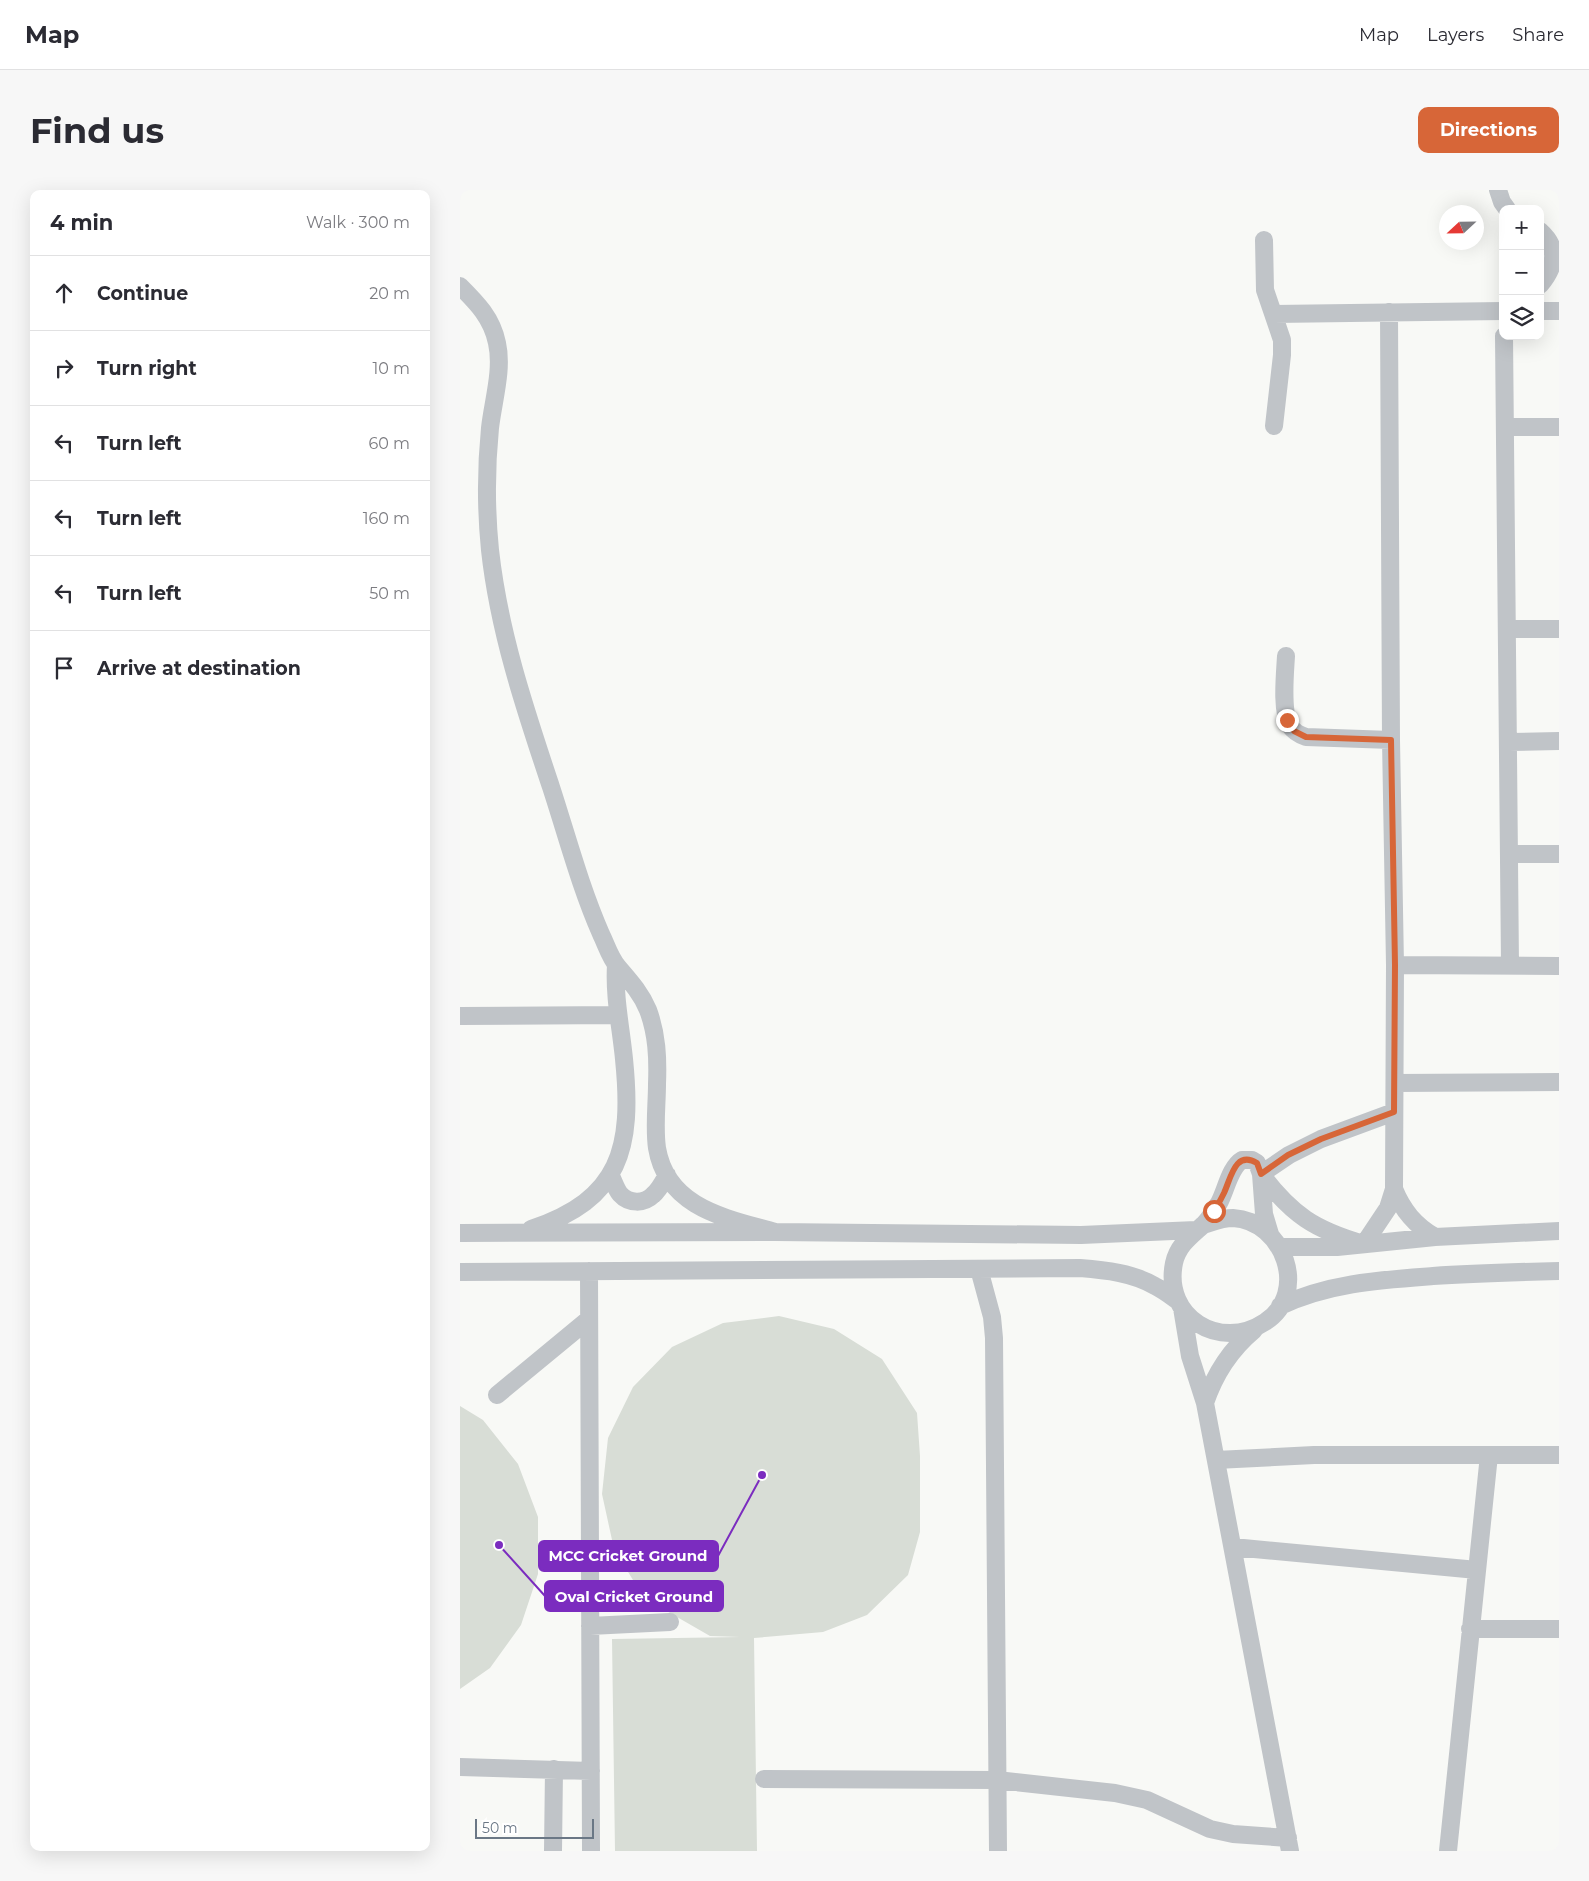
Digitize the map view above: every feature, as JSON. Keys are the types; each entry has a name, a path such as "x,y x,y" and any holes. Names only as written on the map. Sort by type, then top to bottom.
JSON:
{"street":[{"path":"1498,190 1504,205"},
{"path":"1544,234 1552,245 1554,259 1553,267 1544,279"},
{"path":"1264,240 1264,284 1281,332 1283,347 1274,426"},
{"path":"460,286 481,307 488,318 497,343 499,356 488,457 487,517 493,578 504,638 591,910 616,965 626,974 642,996 652,1021 658,1055 657,1147 667,1175 688,1199 700,1208 775,1232"},
{"path":"1544,311 1559,311"},
{"path":"1364,1244 1388,1208 1394,1189 1395,965 1391,740 1389,312"},
{"path":"1274,314 1499,312"},
{"path":"1504,340 1510,966"},
{"path":"1505,427 1559,427"},
{"path":"1507,629 1559,629"},
{"path":"1286,656 1285,714 1294,731 1306,737 1391,740"},
{"path":"1508,742 1559,741"},
{"path":"1509,854 1559,854"},
{"path":"514,1233 545,1224 574,1209 600,1188 611,1176 624,1141 626,1123 626,1075 615,990 616,965"},
{"path":"1395,965 1559,966"},
{"path":"460,1016 618,1015"},
{"path":"1395,1083 1559,1082"},
{"path":"1261,1174 1288,1155 1321,1139 1394,1112"},
{"path":"764,1779 997,1780 1131,1796 1162,1806 1210,1829 1290,1848 1205,1403 1190,1356 1180,1305 1173,1282 1174,1262 1182,1244 1200,1227 1223,1196 1237,1163 1242,1160 1252,1160 1257,1163 1261,1174 1264,1214 1286,1261 1288,1277 1286,1292 1280,1306 1269,1320 1241,1341 1219,1370 1205,1403"},
{"path":"1261,1174 1277,1194 1295,1212 1309,1222 1340,1237 1364,1244"},
{"path":"611,1176 620,1194 633,1202 640,1202 648,1200 654,1195 667,1175"},
{"path":"1394,1189 1400,1204 1409,1217 1435,1237"},
{"path":"460,1233 775,1232 1081,1235 1200,1227 1219,1220 1233,1218 1259,1226 1275,1241 1337,1247 1435,1237 1559,1231"},
{"path":"460,1272 1080,1268 1106,1270 1131,1276 1155,1285 1180,1305 1196,1323 1215,1332 1235,1334 1255,1329"},
{"path":"979,1269 992,1317 994,1338 998,1851"},
{"path":"1280,1306 1323,1290 1370,1280 1559,1271"},
{"path":"589,1272 591,1851"},
{"path":"497,1395 589,1319"},
{"path":"1216,1460 1314,1455 1559,1455"},
{"path":"1448,1851 1488,1455"},
{"path":"1233,1547 1477,1570"},
{"path":"590,1626 670,1622"},
{"path":"1470,1629 1559,1629"},
{"path":"460,1767 591,1771"},
{"path":"553,1851 554,1769"}],"shaded area":[{"path":"779,1316 834,1329 882,1359 917,1413 920,1456 920,1532 908,1575 867,1615 823,1632 754,1638 757,1851 615,1851 612,1639 740,1637 710,1636 644,1598 614,1549 602,1494 608,1438 633,1387 672,1347 723,1323"},
{"path":"460,1406 483,1420 518,1464 538,1517 538,1574 521,1625 490,1668 460,1689"}],"place":[{"name":"MCC Cricket Ground","path":"762,1475"},
{"name":"Oval Cricket Ground","path":"499,1545"}],"route":[{"path":"1214,1211 1223,1196 1234,1167 1242,1160 1247,1159 1257,1163 1261,1174 1288,1155 1321,1139 1394,1112 1395,965 1391,740 1306,737 1294,731 1287,720"}]}
